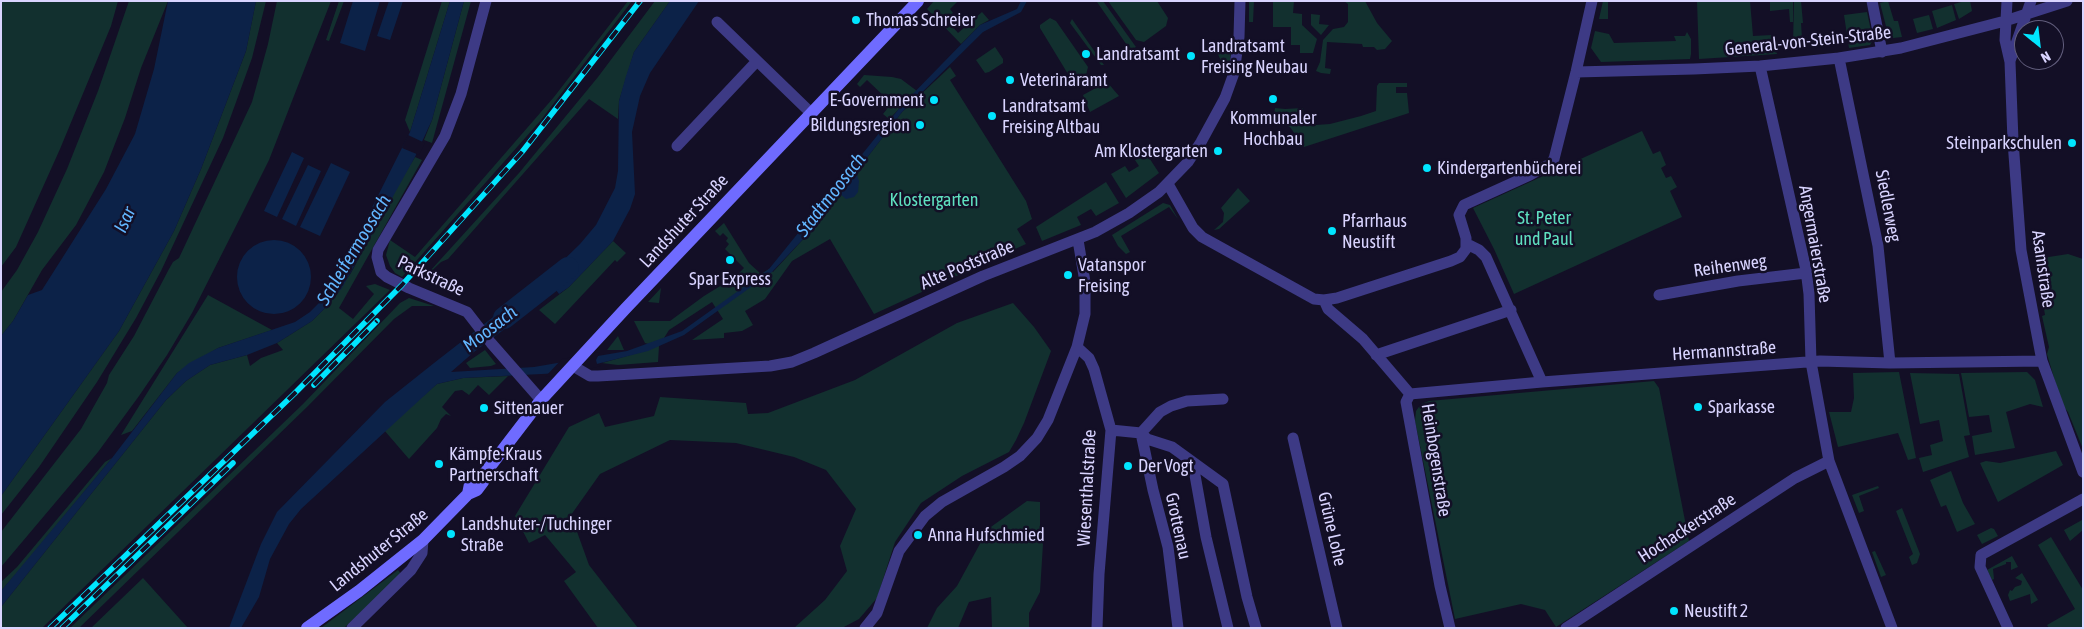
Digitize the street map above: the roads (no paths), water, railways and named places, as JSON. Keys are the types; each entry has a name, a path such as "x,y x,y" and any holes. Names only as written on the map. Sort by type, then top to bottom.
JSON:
{"main road":[{"name":"Landshuter Straße","path":"307,628 359,591 423,540 468,494 470,484 475,478 485,473 541,400 572,366 918,1"}],"street":[{"name":"Parkstraße","path":"486,1 461,94 445,136 378,250 377,258 381,272 387,277 467,312 491,343 541,400"},
{"name":"Alte Poststraße","path":"572,366 588,375 598,376 770,366 792,362 814,354 983,276 1078,240 1129,213 1168,184 1193,156 1210,128 1225,98 1236,63 1240,1"},
{"path":"1168,184 1193,228 1202,237 1314,299 1324,300 1451,261 1464,253 1467,244 1459,215 1464,205 1530,175 1550,164 1554,159 1592,1"},
{"path":"1872,1 1882,52"},
{"name":"Asamstraße","path":"2007,1 2005,40 2010,62 2012,141 2021,250 2042,362 2083,472"},
{"name":"Asamstraße","path":"2010,62 2031,1"},
{"name":"General-von-Stein-Straße","path":"1576,72 1760,66 1882,52 2027,14 2067,1"},
{"path":"717,22 811,113"},
{"name":"Siedlerweg","path":"1839,58 1878,246 1890,363"},
{"path":"677,146 757,61"},
{"name":"Angermaierstraße","path":"1760,66 1806,273 1809,294 1811,362 1829,460 1890,627"},
{"path":"865,628 877,613 899,551 925,516 934,507 955,493 1011,462 1037,438 1052,412 1077,347 1085,314 1085,282 1078,240"},
{"path":"1467,244 1479,250 1486,257 1542,382"},
{"name":"Reihenweg","path":"1659,295 1738,281 1806,273"},
{"name":"Heinbogenstraße","path":"1324,300 1328,309 1363,339 1410,394 1406,402 1440,586 1450,628"},
{"path":"1376,355 1511,310"},
{"name":"Wiesenthalstraße","path":"1077,347 1089,358 1094,369 1111,430 1099,574 1097,628"},
{"name":"Hermannstraße","path":"1410,394 1811,362 2042,362"},
{"path":"1141,433 1160,412 1171,406 1187,401 1222,399"},
{"path":"1111,430 1141,433 1147,439 1172,447 1223,484 1247,597 1256,628"},
{"name":"Grottenau","path":"1141,433 1168,547 1178,628"},
{"name":"Grüne Lohe","path":"1292,438 1337,628"},
{"name":"Hochackerstraße","path":"1566,628 1796,478 1829,460"},
{"name":"Grottenau","path":"1193,464 1206,537 1228,628"},
{"path":"2008,628 1980,567 1981,555 2083,499"},
{"path":"352,628 411,570 422,553 423,540"}],"water":[{"name":"Isar","path":"168,1 256,1 246,51 201,169 174,231 119,331 1,496 1,336 13,321 28,295 42,290 106,189 135,134 154,69"},
{"path":"353,1 380,1 365,51 340,43"},
{"path":"389,1 403,1 390,40 377,36"},
{"name":"Schleifermoosach","path":"450,1 464,1 432,120 415,157 342,288 312,321 277,343 247,355 210,365 186,381 166,400 1,607 1,591 112,458 177,373 189,363 218,348 295,322 310,312 329,293 410,132"},
{"path":"670,1 699,1 650,73 640,96 632,132 635,194 630,209 613,241 569,287 559,294 556,290 549,295 540,283 580,244 596,225 615,188 618,171 619,101 626,76 634,52"},
{"name":"Stadtmoosach","path":"1021,1 1027,1 1021,12 983,32 902,112 856,172 859,181 858,192 854,197 846,199 838,192 808,234 772,272 684,335 648,351 561,373 463,378 437,384 301,509 289,524 270,559 259,597 241,628 229,628 261,544 277,512 385,402 434,363 524,293 534,307 474,352 451,372 534,367 627,351 682,331 769,269 902,105 980,25 1017,9"},
{"path":"292,152 304,158 277,217 264,211"},
{"path":"331,163 350,172 320,236 300,227"},
{"path":"308,165 321,171 296,226 282,219"},
{"path":"274,240 295,246 305,256 311,277 305,298 295,308 274,314 253,308 243,298 237,277 243,256 253,246"}],"waterway":[{"name":"Moosach","path":"504,318 568,268"}],"railway":[{"path":"50,628 294,394 402,285 522,152 640,1"},
{"path":"314,385 377,321"},
{"path":"62,628 233,463"}],"place":[{"name":"Thomas Schreier","path":"856,20"},
{"name":"Landratsamt","path":"1086,54"},
{"name":"Landratsamt Freising Neubau","path":"1191,56"},
{"name":"Veterinäramt","path":"1010,80"},
{"name":"Kommunaler Hochbau","path":"1273,99"},
{"name":"E-Government","path":"934,100"},
{"name":"Landratsamt Freising Altbau","path":"992,116"},
{"name":"Bildungsregion","path":"920,125"},
{"name":"Steinparkschulen","path":"2072,143"},
{"name":"Am Klostergarten","path":"1218,151"},
{"name":"Kindergartenbücherei","path":"1427,168"},
{"name":"Pfarrhaus Neustift","path":"1332,231"},
{"name":"Spar Express","path":"730,260"},
{"name":"Vatanspor Freising","path":"1068,275"},
{"name":"Sparkasse","path":"1698,407"},
{"name":"Sittenauer","path":"484,408"},
{"name":"Kämpfe-Kraus Partnerschaft","path":"439,464"},
{"name":"Der Vogt","path":"1128,466"},
{"name":"Landshuter-/Tuchinger Straße","path":"451,534"},
{"name":"Anna Hufschmied","path":"918,535"},
{"name":"Neustift 2","path":"1674,611"}],"park label":[{"name":"Klostergarten","path":"934,200"},
{"name":"St. Peter und Paul","path":"1544,228"}]}
